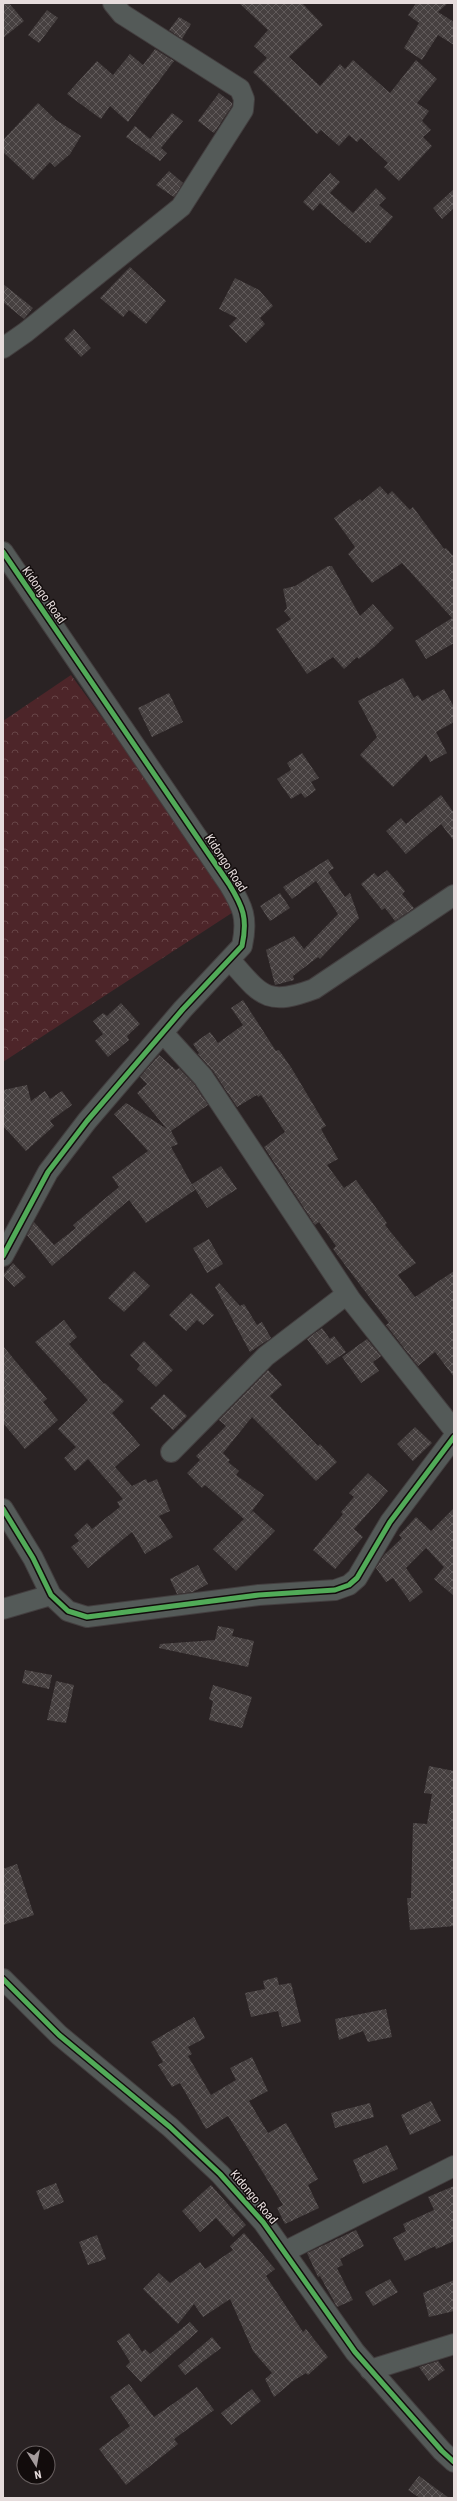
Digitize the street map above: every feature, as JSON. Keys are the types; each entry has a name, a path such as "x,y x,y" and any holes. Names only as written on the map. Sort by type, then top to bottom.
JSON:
{"street":[{"path":"3,348 26,332 182,207 243,110 244,99 240,90 122,14 113,3"},
{"name":"Kidongo Road","path":"3,552 111,708 242,906 246,931 242,946 162,1033 87,1121 48,1172 3,1256"},
{"path":"230,960 256,990 284,999 296,996 314,989 454,896"},
{"path":"162,1033 203,1077 348,1294 454,1430"},
{"path":"171,1452 266,1356 348,1294"},
{"path":"3,1509 33,1558 52,1595 68,1611 86,1617 259,1595 335,1590 349,1585 357,1578 390,1522 454,1438"},
{"path":"3,1609 52,1595"},
{"name":"Kidongo Road","path":"3,1979 59,2035 170,2127 220,2174 263,2222 355,2352 442,2451 454,2462"},
{"path":"284,2252 454,2166"},
{"path":"370,2370 454,2344"}],"green space":[{"path":"71,675 241,907 3,1062 3,721"}],"building":[{"path":"3,3 9,3 24,21 3,38"},
{"path":"239,3 302,3 323,25 289,57 320,86 340,64 345,69 353,60 390,93 416,60 437,79 417,103 429,111 422,121 431,130 423,137 432,146 399,181 384,167 388,163 361,138 357,142 349,135 339,146 321,130 317,134 253,72 267,58 254,46 268,30"},
{"path":"416,3 448,3 438,12 454,22 454,45 438,35 422,60 404,48 419,23 408,15"},
{"path":"47,10 58,18 39,43 28,35"},
{"path":"179,17 191,24 182,39 169,30"},
{"path":"155,49 174,61 128,122 110,106 101,119 67,94 97,61 113,75 130,54 143,65"},
{"path":"219,93 232,103 232,106 214,133 198,121"},
{"path":"38,103 56,120 81,136 70,154 55,167 50,162 33,180 3,152 3,140"},
{"path":"172,113 183,121 161,148 167,153 160,161 126,137 135,126 150,139"},
{"path":"169,171 183,183 174,197 156,185"},
{"path":"330,173 340,182 330,193 353,213 376,188 386,198 379,205 393,217 370,243 368,241 366,243 320,203 313,211 303,202"},
{"path":"454,189 454,208 442,219 433,208"},
{"path":"130,267 166,301 146,324 129,310 123,317 100,298"},
{"path":"235,278 259,290 273,306 260,318 265,324 246,343 229,326 237,318 219,309"},
{"path":"3,284 33,308 24,319 3,302"},
{"path":"74,329 91,348 81,357 64,339"},
{"path":"380,486 388,495 392,491 410,510 413,507 444,549 446,548 454,557 454,643 426,659 415,641 452,618 402,563 372,583 348,554 355,547 334,518 360,499 362,501"},
{"path":"328,566 332,566 360,616 373,604 394,628 374,647 359,659 357,657 344,669 333,657 307,674 276,629 291,619 284,611 287,608 283,589 295,586"},
{"path":"403,678 414,698 418,695 422,701 444,689 454,707 454,722 436,732 447,753 430,762 426,754 393,787 360,755 377,737 358,701"},
{"path":"169,693 183,722 152,737 138,708"},
{"path":"302,753 319,778 311,782 316,790 305,798 301,793 291,799 277,779 291,770 287,763"},
{"path":"441,795 454,813 454,841 441,824 406,854 386,831 401,818 406,824"},
{"path":"328,859 334,868 328,872 345,897 350,893 359,918 320,959 318,957 293,976 294,980 275,985 266,950 294,936 304,949 338,914 316,881 292,899 283,887"},
{"path":"387,870 405,891 402,894 414,908 395,921 385,908 382,910 361,884 374,873 378,877"},
{"path":"280,893 290,908 270,921 260,906"},
{"path":"243,1000 276,1051 279,1050 292,1069 326,1126 321,1129 338,1159 327,1165 344,1188 356,1180 387,1223 385,1225 416,1263 398,1275 415,1297 454,1271 454,1377 435,1352 418,1366 386,1325 389,1323 333,1249 336,1246 319,1222 315,1225 264,1147 285,1132 261,1095 258,1097 257,1095 237,1107 213,1071 198,1054 199,1053 193,1044 210,1032 218,1043 243,1025 231,1008"},
{"path":"121,1003 140,1024 127,1036 129,1040 108,1057 95,1041 103,1034 93,1021 103,1013 107,1016"},
{"path":"159,1055 176,1070 179,1068 194,1084 208,1105 171,1131 178,1144 171,1147 195,1190 146,1223 129,1200 52,1266 27,1235 34,1222 54,1245 76,1228 73,1225 119,1187 112,1177 148,1151 114,1114 126,1103 167,1129 137,1093 147,1084 140,1077"},
{"path":"27,1085 31,1101 45,1091 50,1099 62,1091 72,1105 50,1121 54,1126 26,1151 3,1126 3,1090"},
{"path":"221,1166 237,1189 207,1208 192,1184"},
{"path":"209,1239 223,1264 207,1273 193,1248"},
{"path":"13,1263 26,1277 14,1287 3,1275"},
{"path":"134,1271 150,1286 124,1312 108,1298"},
{"path":"219,1283 240,1306 244,1304 257,1325 262,1322 271,1338 250,1352 215,1287"},
{"path":"191,1293 214,1315 203,1325 197,1320 186,1331 169,1315"},
{"path":"64,1320 77,1337 69,1344 104,1384 105,1383 124,1401 112,1413 140,1445 115,1467 132,1486 146,1479 148,1483 157,1479 170,1511 159,1516 173,1537 145,1554 132,1532 88,1568 71,1547 79,1541 74,1535 87,1523 92,1529 120,1507 117,1502 123,1499 88,1459 75,1471 64,1458 76,1447 58,1429 88,1400 35,1342"},
{"path":"322,1328 330,1339 334,1336 346,1352 327,1365 307,1339"},
{"path":"367,1339 381,1356 373,1362 379,1371 361,1383 342,1357"},
{"path":"144,1341 173,1370 156,1387 137,1369 140,1365 130,1355"},
{"path":"3,1346 47,1399 43,1402 58,1420 25,1449 3,1423"},
{"path":"268,1370 282,1385 270,1396 318,1446 320,1444 337,1462 316,1481 252,1417 223,1453 230,1460 228,1462 239,1471 236,1475 264,1495 249,1515 253,1511 275,1531 236,1571 213,1549 244,1519 205,1485 202,1488 187,1473 200,1460 196,1456 226,1426 219,1420"},
{"path":"164,1394 187,1416 173,1430 150,1408"},
{"path":"415,1427 432,1443 413,1461 397,1444"},
{"path":"368,1473 388,1491 354,1529 363,1537 335,1569 313,1550 343,1514 341,1512 354,1497 349,1493"},
{"path":"454,1508 454,1596 434,1579 444,1567 426,1548 406,1568 423,1592 410,1602 393,1578 386,1582 376,1568 384,1555 402,1538 399,1535 416,1517 431,1531"},
{"path":"198,1565 208,1584 193,1592 177,1594 170,1579"},
{"path":"218,1626 234,1629 232,1636 254,1641 248,1667 159,1648 160,1644 215,1640"},
{"path":"25,1670 52,1675 49,1689 22,1683"},
{"path":"56,1681 74,1685 66,1723 47,1720"},
{"path":"213,1685 252,1697 242,1728 209,1720 213,1701 209,1699"},
{"path":"429,1766 454,1771 454,1926 410,1930 407,1898 411,1898 413,1823 427,1824 432,1794 424,1793"},
{"path":"17,1864 34,1915 3,1925 3,1869"},
{"path":"277,1977 279,1985 291,1983 301,2022 282,2027 278,2011 251,2017 245,1993 265,1989 263,1981"},
{"path":"386,2009 392,2037 368,2042 363,2031 339,2040 335,2019"},
{"path":"194,2017 205,2038 188,2047 192,2054 188,2056 211,2095 236,2080 230,2068 252,2057 268,2091 249,2101 268,2133 286,2123 318,2179 308,2185 319,2208 285,2224 277,2208 283,2205 228,2116 206,2129 180,2083 172,2087 158,2065 163,2062 151,2042"},
{"path":"431,2101 441,2121 410,2135 401,2115"},
{"path":"370,2103 374,2117 335,2128 331,2113"},
{"path":"387,2145 398,2169 363,2184 353,2160"},
{"path":"56,2183 64,2202 44,2210 36,2191"},
{"path":"211,2185 246,2225 233,2237 216,2218 200,2232 182,2211"},
{"path":"454,2186 454,2241 436,2249 435,2246 405,2261 393,2238 406,2231 403,2224 434,2210 428,2197"},
{"path":"356,2230 364,2246 340,2259 343,2265 337,2268 353,2300 337,2307 320,2276 318,2277 307,2253"},
{"path":"244,2233 275,2269 266,2276 303,2332 306,2329 328,2357 308,2375 306,2373 293,2381 274,2397 265,2379 272,2373 253,2351 230,2299 203,2317 194,2304 178,2324 143,2289 159,2273 170,2283 200,2262 205,2269 233,2250 230,2246"},
{"path":"97,2235 106,2259 88,2265 79,2242"},
{"path":"390,2279 398,2292 373,2306 365,2292"},
{"path":"454,2280 454,2311 429,2317 423,2293"},
{"path":"190,2322 198,2331 141,2382 126,2366 130,2362 117,2341 129,2333 142,2352 145,2349 150,2354"},
{"path":"212,2337 221,2348 185,2375 178,2366"},
{"path":"438,2361 445,2370 429,2381 419,2367"},
{"path":"129,2384 154,2417 197,2387 214,2410 174,2439 178,2444 126,2485 99,2449 130,2426 110,2397"},
{"path":"252,2389 261,2401 231,2425 221,2413"},
{"path":"419,2476 449,2498 420,2498 408,2490"}],"cycle path":[{"path":"3,552 229,884 241,906 244,920 244,936 242,946 183,1009 87,1121 48,1172 3,1256"},
{"path":"3,1509 33,1558 51,1595 68,1611 87,1617 259,1595 335,1590 349,1585 357,1578 390,1522 454,1437"},
{"path":"3,1979 59,2035 170,2127 220,2174 263,2222 355,2352 442,2451 454,2462"}]}
